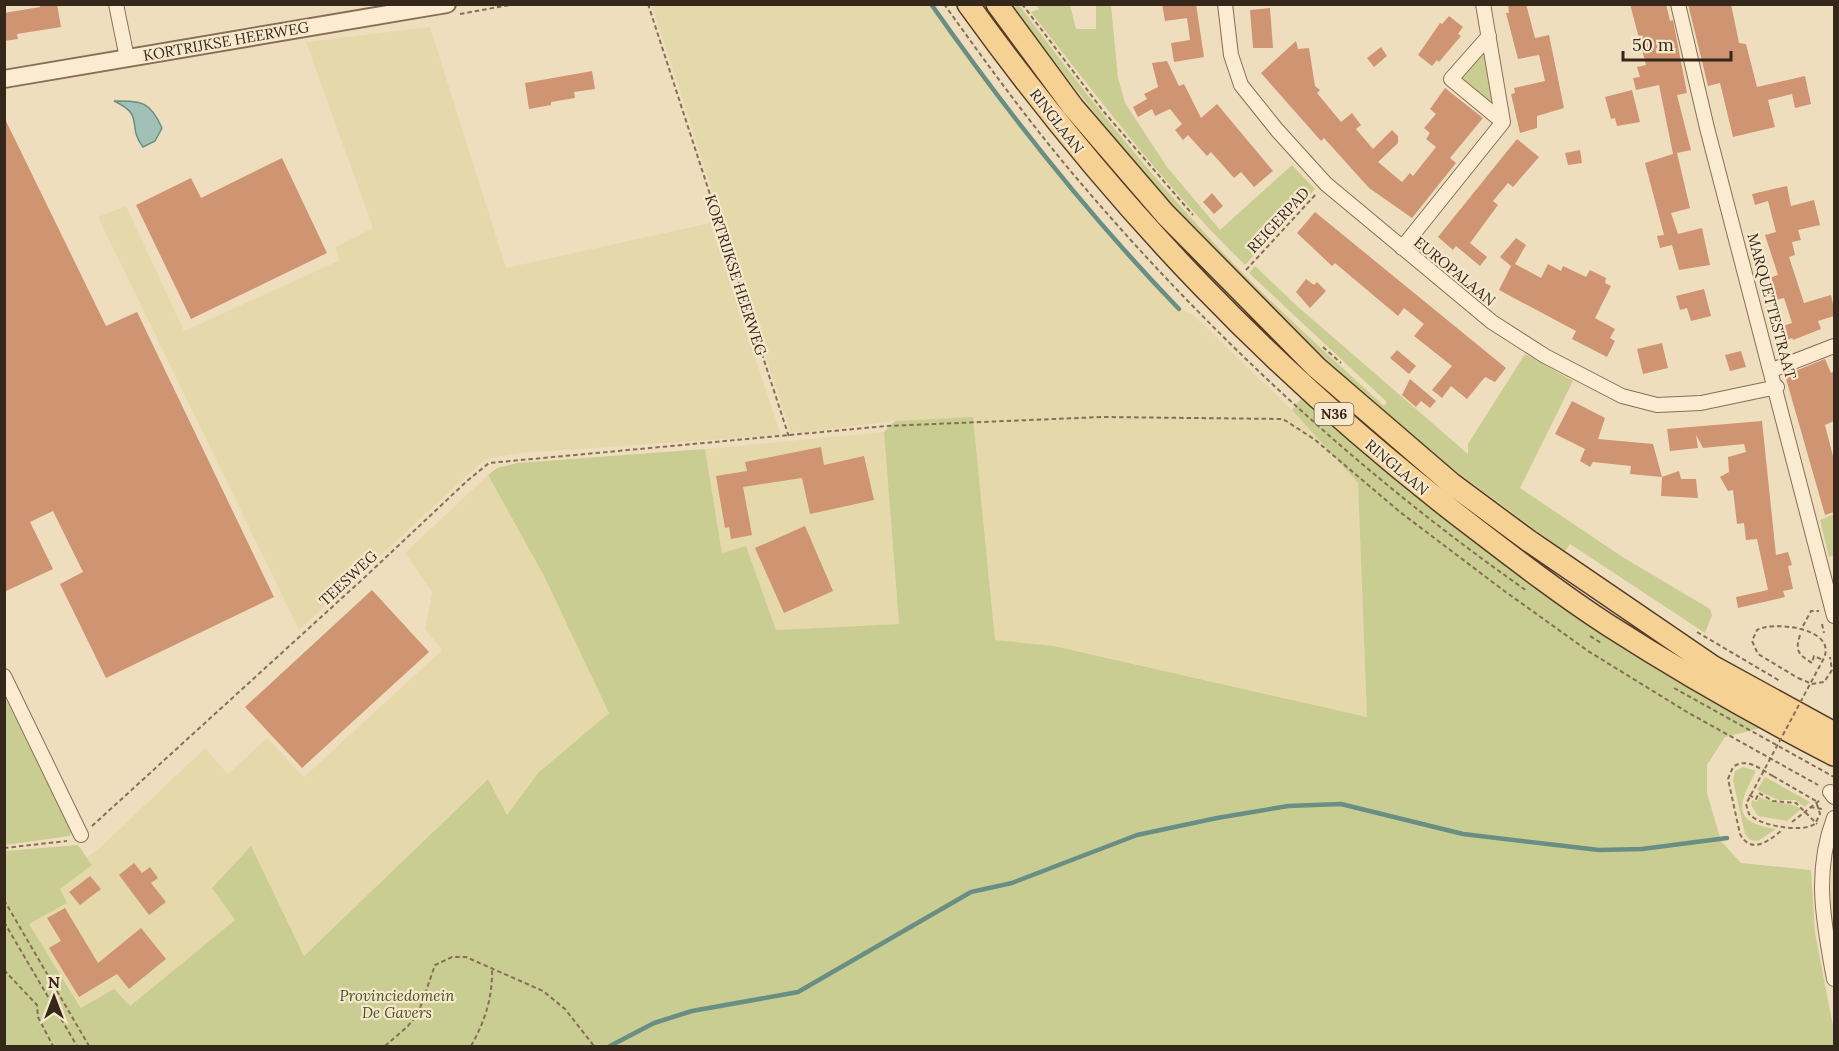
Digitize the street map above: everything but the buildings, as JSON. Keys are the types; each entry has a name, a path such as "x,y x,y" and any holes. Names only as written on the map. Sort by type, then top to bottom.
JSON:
{"main road":[{"name":"RINGLAAN","path":"968,4 1007,58 1107,184 1248,335 1335,415 1430,494 1606,624 1704,684 1834,755"},
{"name":"RINGLAAN","path":"997,4 1073,107 1165,214 1316,367 1452,484 1529,541 1712,666 1834,733"}],"street":[{"path":"116,4 126,58"},
{"name":"KORTRIJKSE HEERWEG","path":"4,79 447,4"},
{"name":"EUROPALAAN","path":"1225,4 1231,56 1241,85 1277,130 1326,184 1492,322 1545,357 1622,396 1657,405 1701,403 1777,387"},
{"path":"1402,248 1503,122 1483,4"},
{"name":"MARQUETTESTRAAT","path":"1678,4 1707,128 1777,387 1834,616"},
{"path":"1489,36 1451,79 1503,122"},
{"path":"1772,370 1834,346"},
{"path":"4,676 81,835"},
{"path":"1830,814 1821,885 1824,925 1834,979"}],"path":[{"name":"KORTRIJKSE HEERWEG","path":"648,4 789,437"},
{"path":"1022,4 1104,112 1198,221"},
{"name":"REIGERPAD","path":"1238,262 1246,271 1326,184"},
{"path":"1316,341 1343,365"},
{"path":"789,437 886,426 1102,417 1283,419 1314,439 1400,512 1588,651 1828,796 1792,822"},
{"name":"TEESWEG","path":"81,835 365,578 467,481 489,464 789,437"},
{"path":"1803,626 1811,611 1819,611"},
{"path":"1782,830 1762,844 1751,845 1744,841 1740,834 1728,779 1733,767 1742,763 1751,764 1773,776 1816,801 1820,814 1815,824 1801,828 1755,820 1746,808 1749,795 1823,660 1827,646 1818,635 1770,626 1757,630 1752,641 1756,652 1798,678 1812,684 1824,682 1832,670 1830,657"},
{"path":"1688,627 1786,685"},
{"path":"1800,635 1797,650 1812,663 1814,656 1823,660"},
{"path":"1796,690 1806,696"},
{"path":"1749,795 1756,799 1759,793 1773,801 1792,802 1806,811 1819,827"},
{"path":"1810,807 1830,814"},
{"path":"4,848 75,840 81,835"},
{"path":"4,900 89,1047"},
{"path":"4,922 77,1047"},
{"path":"385,1047 418,1014 435,964 452,957 466,957 543,991 565,1009 594,1047"},
{"path":"471,1047 484,1022 493,986 492,967"},
{"path":"4,970 37,1005 38,1017 53,1047"}],"shaded area":[{"path":"652,5 931,5 982,76 1075,195 1179,309 1191,313 1292,410 1358,483 1367,717 1054,646 995,640 973,418 895,421 800,433 790,431"},
{"path":"430,27 506,268 710,223 781,435 521,453 490,458 480,464 299,630 98,217 126,206 184,331 340,260 335,247 373,228 306,42"},
{"path":"884,432 899,624 776,630 746,546 722,553 705,449"},
{"path":"488,475 544,576 609,713 538,773 507,815 487,779 304,956 251,847 235,920 130,1006 82,1008 28,924 67,903 59,889 92,865 87,857 102,846 205,748 228,774 267,738 304,777 442,650 425,629 432,592 405,553"},
{"path":"1834,832 1834,937 1830,905"}],"green space":[{"path":"1012,5 1019,5 1114,128 1216,245 1277,307 1384,406 1387,402 1249,273 1255,266 1297,306 1468,454 1468,444 1525,354 1573,381 1520,488 1621,556 1710,609 1712,615 1705,633 1570,544 1565,552 1425,448 1328,366 1184,219 1095,114"},
{"path":"1036,5 1070,5 1076,29 1096,29 1096,5 1111,5 1118,78 1125,103 1167,167 1220,230 1292,165 1315,189 1245,265 1188,205 1108,110 1031,12 1039,9"},
{"path":"1484,49 1496,105 1493,105 1460,76"},
{"name":"Provinciedomein De Gavers","path":"1303,396 1765,727 1725,737 1707,765 1707,793 1721,841 1741,863 1811,870 1815,933 1834,1031 1834,1046 5,1046 5,851 78,845 92,865 60,889 67,903 29,924 81,1008 114,989 130,1006 235,920 212,888 251,846 304,956 488,779 507,815 538,773 609,713 544,576 488,475 497,468 517,463 705,449 722,553 746,546 776,630 899,624 884,432 895,421 973,417 995,640 1054,646 1367,717 1358,483 1292,410"},
{"path":"1834,514 1834,555 1829,557 1820,520"},
{"path":"4,694 71,832 70,836 5,845"},
{"path":"1743,767 1756,771 1745,793 1742,810 1745,817 1761,826 1776,829 1758,841 1750,840 1745,834 1733,780 1735,771"},
{"path":"1765,777 1810,802 1805,807 1795,800 1778,800 1757,790"},
{"path":"1759,797 1801,809 1787,821 1758,816 1751,805 1752,800 1757,802"}],"water":[{"path":"114,101 138,102 149,108 162,128 155,141 143,147 138,139 130,111"}],"waterway":[{"path":"931,4 1049,162 1179,309"},
{"path":"610,1046 654,1023 692,1011 798,992 971,892 1012,883 1137,835 1217,818 1288,806 1341,804 1463,834 1599,850 1642,849 1727,838"}]}
